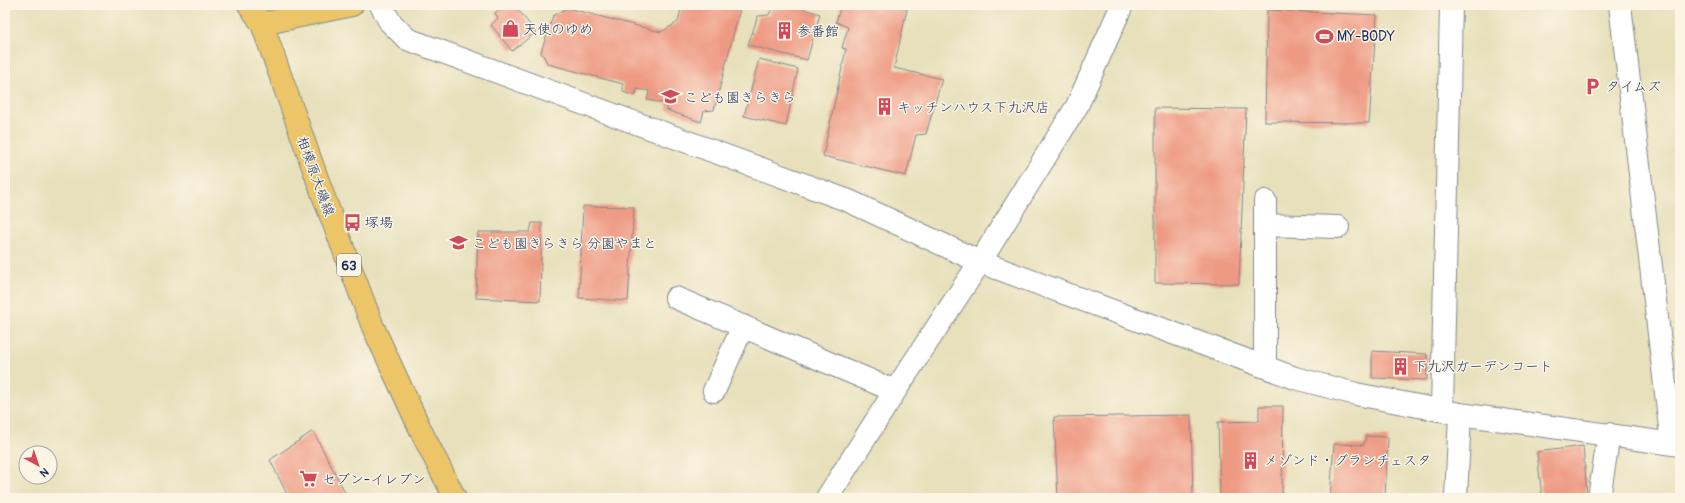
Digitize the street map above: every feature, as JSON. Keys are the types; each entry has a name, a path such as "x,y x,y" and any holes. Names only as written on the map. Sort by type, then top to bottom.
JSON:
{"main road":[{"name":"相模原大磯線","path":"249,5 262,24 318,181 373,327 422,435 455,498"},
{"path":"262,24 352,5"}],"street":[{"path":"381,5 390,22 407,38 849,201 980,262 1295,378 1356,394 1451,412 1676,444 1620,5"},
{"path":"827,498 980,262 1077,106 1122,5"},
{"path":"1451,5 1451,412 1456,498"},
{"path":"1265,201 1265,366"},
{"path":"1265,225 1338,227"},
{"path":"676,298 895,391"},
{"path":"714,391 743,326"},
{"path":"1599,498 1609,434"}],"building":[{"path":"504,5 508,9 514,5 536,32 512,51 491,25 498,18 495,13"},
{"name":"こども園きらきら","path":"682,5 741,5 714,110 704,111 701,122 667,110 667,104 647,100 649,91 637,89 635,96 623,92 623,84 548,64 541,52 553,16 567,8 661,32 678,22"},
{"name":"参番館","path":"773,5 791,5 820,14 807,60 748,45 758,16 769,15"},
{"name":"キッチンハウス下九沢店","path":"841,5 908,5 894,68 942,79 926,134 916,135 906,176 823,156 846,49 842,48 848,27 836,22"},
{"path":"1267,10 1377,15 1369,123 1265,122"},
{"path":"759,59 798,69 786,126 744,116"},
{"path":"1155,108 1246,109 1239,284 1155,283"},
{"path":"583,206 634,207 628,301 579,298"},
{"path":"532,223 542,223 540,301 476,298 478,232 530,232"},
{"name":"下九沢ガーデンコート","path":"1372,351 1427,354 1427,380 1372,378"},
{"name":"メゾンド・グランチェスタ","path":"1259,406 1283,406 1282,498 1220,498 1218,422 1259,421"},
{"path":"1191,415 1193,497 1058,498 1054,417"},
{"name":"セブン-イレブン","path":"313,431 348,498 289,498 270,460"},
{"path":"1366,436 1388,437 1385,498 1330,498 1334,444 1364,445"},
{"path":"1583,446 1587,494 1542,498 1537,452"}],"place":[{"name":"天使のゆめ","path":"510,29"},
{"name":"参番館","path":"784,31"},
{"name":"MY-BODY","path":"1324,36"},
{"name":"タイムズ","path":"1593,86"},
{"name":"こども園きらきら","path":"671,97"},
{"name":"キッチンハウス下九沢店","path":"884,107"},
{"name":"塚場","path":"352,222"},
{"name":"こども園きらきら 分園やまと","path":"459,243"},
{"name":"下九沢ガーデンコート","path":"1400,366"},
{"name":"メゾンド・グランチェスタ","path":"1251,460"},
{"name":"セブン-イレブン","path":"309,479"}]}
